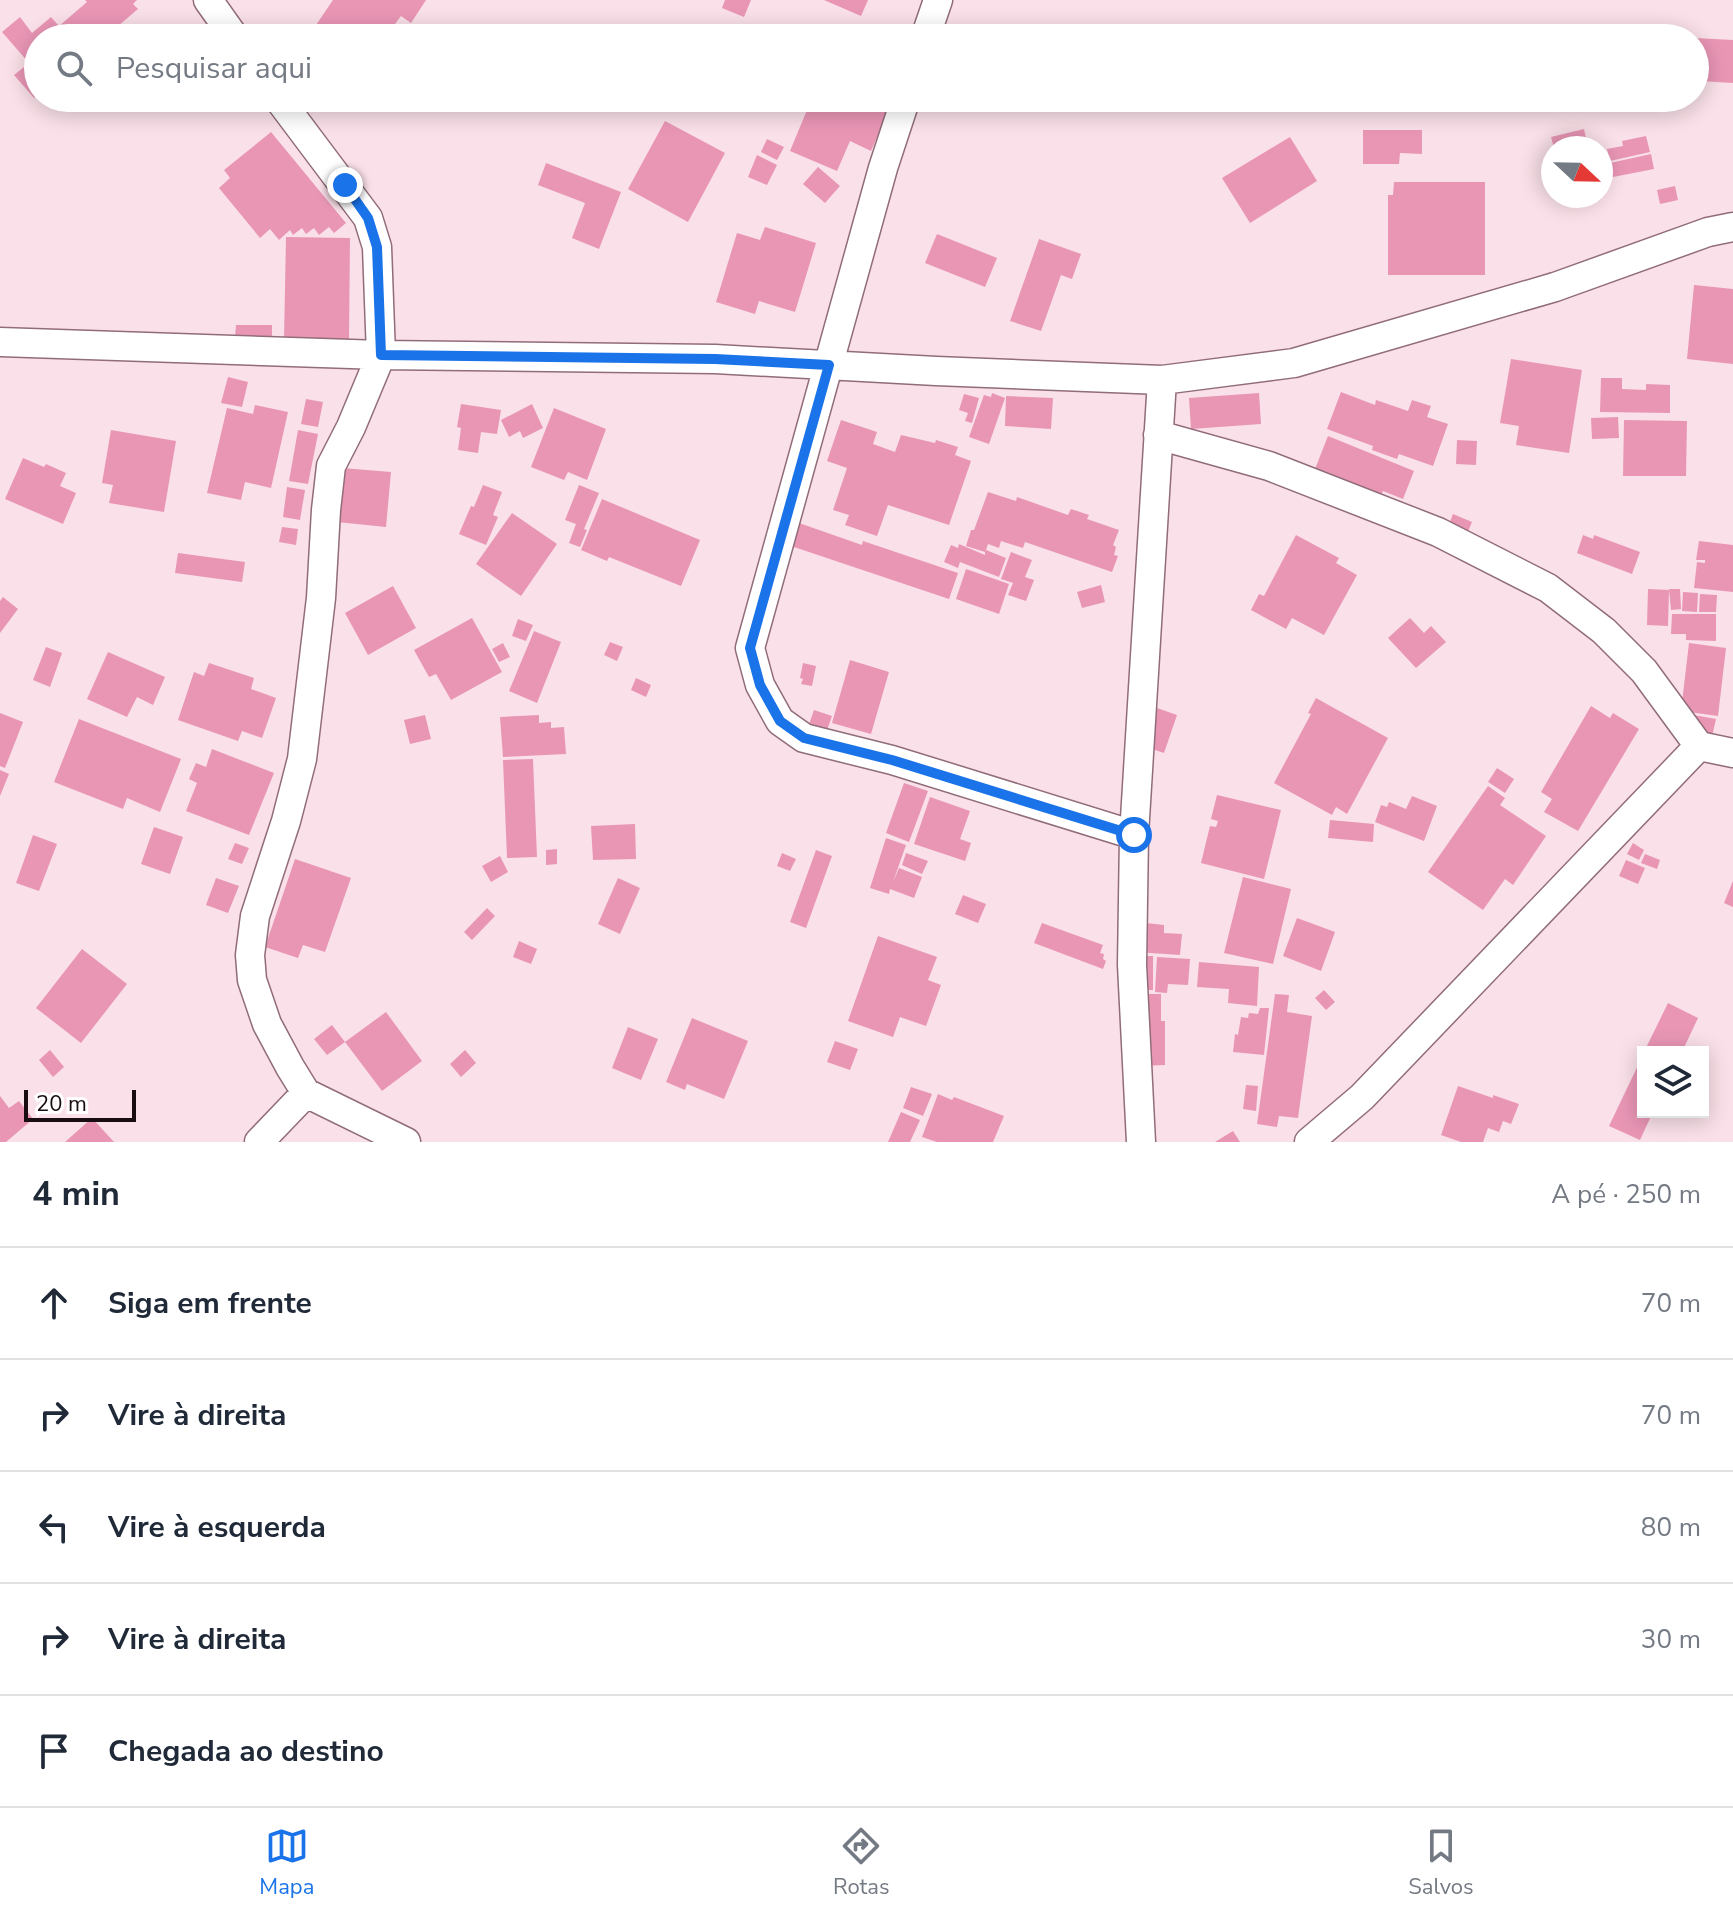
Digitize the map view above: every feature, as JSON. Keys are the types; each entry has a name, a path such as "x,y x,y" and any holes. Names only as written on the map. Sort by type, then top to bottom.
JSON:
{"street":[{"path":"208,0 225,24"},
{"path":"930,24 938,0"},
{"path":"288,112 368,218 377,247 381,355 331,466 321,598 302,759 286,821 255,916 250,955 252,980 267,1024 306,1093 406,1142"},
{"path":"901,112 883,168 750,648 760,685 780,721 804,738 905,764 1134,835"},
{"path":"0,342 381,355 715,359 1162,380 1294,363 1555,287 1708,232 1733,227"},
{"path":"1141,1142 1132,965 1134,835 1162,380"},
{"path":"1158,435 1269,466 1424,526 1548,588 1604,631 1644,671 1699,746 1733,753"},
{"path":"1309,1142 1362,1097 1699,746"},
{"path":"259,1142 306,1093"}],"building":[{"path":"85,0 137,0 133,4 138,9 120,24 61,24 87,2"},
{"path":"333,0 426,0 411,23 401,16 395,24 317,24"},
{"path":"725,0 751,0 744,17 722,8"},
{"path":"824,0 868,0 861,16"},
{"path":"20,17 25,24 24,57 2,32"},
{"path":"51,17 57,24 43,24"},
{"path":"1709,39 1733,40 1733,83 1709,82"},
{"path":"24,67 24,86 14,75"},
{"path":"806,112 888,112 871,151 850,141 837,171 790,151"},
{"path":"665,121 725,153 688,222 628,189"},
{"path":"1584,129 1585,136 1555,136"},
{"path":"1363,130 1422,130 1422,154 1400,153 1399,164 1363,164"},
{"path":"271,132 346,223 334,233 329,227 319,235 314,228 306,234 302,228 293,235 290,230 279,240 270,229 260,238 219,188 230,178 224,170"},
{"path":"1646,136 1650,152 1613,160 1613,148 1623,146 1622,141"},
{"path":"1290,137 1317,181 1250,223 1222,178"},
{"path":"767,139 784,147 777,160 761,152"},
{"path":"1651,154 1654,169 1613,177 1613,162"},
{"path":"757,155 777,165 767,185 748,177"},
{"path":"546,163 621,192 599,249 572,238 585,203 538,185"},
{"path":"818,167 840,186 825,203 803,184"},
{"path":"1394,182 1485,182 1485,275 1388,275 1388,195 1393,195"},
{"path":"1675,186 1678,200 1660,204 1657,190"},
{"path":"765,227 816,243 795,312 759,301 755,314 716,302 737,233 760,240"},
{"path":"937,234 997,258 985,287 925,263"},
{"path":"286,237 350,238 349,340 284,340"},
{"path":"1039,239 1081,254 1072,279 1061,275 1041,331 1010,321"},
{"path":"1694,285 1733,289 1733,364 1687,359"},
{"path":"236,325 272,325 272,338 235,338"},
{"path":"1511,359 1582,370 1569,453 1516,445 1519,426 1500,423"},
{"path":"228,377 248,382 242,407 221,403"},
{"path":"1601,378 1622,378 1622,389 1646,390 1646,384 1670,385 1670,413 1600,412"},
{"path":"1341,392 1375,405 1376,400 1408,411 1412,400 1431,406 1427,417 1448,424 1433,466 1399,454 1397,459 1372,450 1373,446 1327,429"},
{"path":"992,393 1005,398 989,444 969,437 984,395 991,397"},
{"path":"1259,393 1261,424 1191,429 1189,398"},
{"path":"964,394 979,398 972,423 965,421 968,413 959,410"},
{"path":"1006,396 1053,398 1051,429 1005,426"},
{"path":"306,399 323,402 318,427 301,424"},
{"path":"461,404 501,410 497,434 481,432 478,453 458,450 461,428 457,427"},
{"path":"532,404 543,428 523,438 520,431 509,437 501,420"},
{"path":"255,405 288,412 271,488 245,482 241,500 207,493 227,408 253,414"},
{"path":"554,408 606,429 587,480 568,472 564,480 531,467"},
{"path":"1618,417 1619,438 1592,439 1591,418"},
{"path":"841,420 877,432 873,444 895,452 901,435 958,447 955,455 971,461 949,525 888,505 877,536 845,525 849,515 833,510 847,468 827,461"},
{"path":"1624,420 1687,421 1686,476 1623,476"},
{"path":"111,430 176,441 164,512 109,503 113,485 102,483"},
{"path":"298,430 318,434 308,484 289,481"},
{"path":"1328,436 1414,471 1403,499 1383,491 1381,495 1315,469"},
{"path":"1457,440 1477,441 1476,465 1456,464"},
{"path":"23,458 66,473 60,486 76,493 63,524 5,499"},
{"path":"342,468 391,472 386,527 337,522"},
{"path":"483,485 502,492 493,515 498,517 486,545 459,534"},
{"path":"579,485 599,493 580,547 569,543 576,524 565,520"},
{"path":"287,487 305,490 300,520 283,517"},
{"path":"988,492 1016,501 1017,497 1068,515 1071,509 1089,515 1087,519 1119,530 1113,545 1116,547 1114,555 1118,556 1112,572 1025,542 1023,548 1001,541 999,548 988,544 986,550 1006,558 999,577 960,562 958,568 944,562 951,545 958,548 959,544 985,555 985,552 966,546"},
{"path":"602,499 700,540 681,586 609,557 607,561 581,550"},
{"path":"512,513 557,544 521,596 476,564"},
{"path":"1453,514 1472,522 1467,534 1448,527"},
{"path":"799,523 958,573 949,599 791,546"},
{"path":"282,527 298,529 296,545 279,542"},
{"path":"1296,535 1339,558 1336,563 1357,575 1324,635 1292,618 1286,629 1251,610 1259,594 1264,596"},
{"path":"1583,535 1593,539 1594,535 1640,552 1632,574 1577,553"},
{"path":"1699,541 1733,545 1733,592 1694,588 1697,562 1705,563 1705,560 1696,560"},
{"path":"1011,552 1032,560 1025,577 1034,580 1026,601 1008,595 1013,583 1001,579"},
{"path":"178,553 245,562 242,582 175,573"},
{"path":"966,569 1009,584 999,614 956,599"},
{"path":"1101,585 1105,602 1082,608 1077,592"},
{"path":"393,586 416,628 368,655 345,613"},
{"path":"1648,589 1669,590 1668,626 1647,625"},
{"path":"1669,589 1680,589 1681,609 1671,610"},
{"path":"1683,592 1698,593 1697,612 1682,611"},
{"path":"1700,594 1717,595 1716,612 1699,612"},
{"path":"3,597 18,609 0,633 0,601"},
{"path":"1672,614 1716,614 1716,641 1686,640 1686,634 1671,634"},
{"path":"472,618 502,672 451,700 436,674 429,677 414,650"},
{"path":"1410,618 1424,633 1431,626 1446,642 1416,668 1388,638"},
{"path":"518,619 533,625 526,641 512,636"},
{"path":"534,631 561,642 537,703 509,691"},
{"path":"610,642 623,647 617,661 604,655"},
{"path":"503,643 510,657 499,662 492,649"},
{"path":"1689,643 1726,648 1718,716 1681,711"},
{"path":"46,647 62,653 50,687 33,680"},
{"path":"108,652 165,677 153,705 137,697 127,717 87,699"},
{"path":"850,660 889,672 871,734 832,723"},
{"path":"209,663 254,678 251,689 276,698 262,738 242,731 238,741 178,720 194,672 204,676"},
{"path":"803,663 816,666 812,686 801,684"},
{"path":"636,678 651,685 646,697 631,690"},
{"path":"1316,698 1388,738 1347,814 1336,807 1332,815 1274,783 1311,714 1308,713"},
{"path":"1591,706 1610,718 1613,713 1639,729 1578,831 1544,812 1552,799 1541,792"},
{"path":"1157,708 1177,715 1164,753 1143,746"},
{"path":"814,710 832,716 825,736 807,730"},
{"path":"0,713 23,722 5,768 0,766"},
{"path":"1688,714 1716,719 1711,741"},
{"path":"425,715 431,739 410,744 404,720"},
{"path":"539,715 539,723 551,722 551,728 564,727 566,754 503,757 500,717"},
{"path":"79,719 181,759 160,812 127,798 123,809 54,782"},
{"path":"212,749 274,773 249,835 186,811 197,783 189,779 196,763 206,767"},
{"path":"533,759 537,857 507,858 503,760"},
{"path":"1497,768 1514,779 1505,793 1488,782"},
{"path":"0,770 9,774 0,796"},
{"path":"904,783 928,791 909,842 886,833"},
{"path":"1488,786 1505,798 1500,805 1546,836 1513,885 1505,879 1483,910 1428,872"},
{"path":"1217,795 1281,810 1264,879 1201,863 1210,826 1216,827 1218,821 1211,819"},
{"path":"1412,796 1437,806 1424,841 1375,822 1381,805 1387,807 1389,802 1406,809"},
{"path":"930,797 970,811 960,839 971,843 965,861 914,844"},
{"path":"1330,820 1374,824 1373,842 1328,838"},
{"path":"635,824 636,859 593,860 591,826"},
{"path":"154,827 183,837 170,874 141,864"},
{"path":"33,835 57,844 39,891 16,883"},
{"path":"886,838 906,845 893,882 899,868 922,877 914,898 890,889 889,894 870,888"},
{"path":"235,843 249,848 242,864 228,859"},
{"path":"1633,843 1644,850 1639,860 1627,854"},
{"path":"557,849 557,864 546,865 546,850"},
{"path":"816,850 832,856 806,928 790,922"},
{"path":"782,853 796,859 790,871 777,866"},
{"path":"906,853 928,861 922,874 902,865"},
{"path":"1645,854 1660,860 1657,869 1641,863"},
{"path":"500,856 508,872 491,882 482,866"},
{"path":"295,859 351,878 325,952 303,945 298,958 265,947"},
{"path":"1626,860 1645,868 1638,884 1619,876"},
{"path":"1243,877 1291,889 1273,964 1224,953"},
{"path":"216,878 239,886 228,913 206,905"},
{"path":"618,878 640,888 620,934 598,924"},
{"path":"1733,881 1733,907 1724,903"},
{"path":"963,895 986,904 978,923 955,914"},
{"path":"487,908 495,916 472,940 464,932"},
{"path":"1297,918 1335,932 1321,971 1283,956"},
{"path":"1042,923 1103,945 1100,953 1104,954 1106,961 1103,969 1034,943"},
{"path":"1146,923 1164,925 1164,933 1182,934 1180,955 1136,952"},
{"path":"878,936 937,957 928,980 941,985 926,1026 900,1017 893,1037 848,1021"},
{"path":"519,941 537,949 531,964 513,957"},
{"path":"82,949 127,984 81,1043 36,1008"},
{"path":"1137,956 1153,956 1153,990 1137,990"},
{"path":"1157,957 1190,959 1188,985 1168,984 1167,993 1155,992"},
{"path":"1199,962 1259,967 1257,1006 1228,1003 1229,989 1197,987"},
{"path":"1324,990 1335,1002 1326,1010 1315,998"},
{"path":"1137,994 1161,994 1161,1021 1165,1021 1165,1065 1138,1066"},
{"path":"1275,994 1289,995 1287,1012 1312,1016 1298,1118 1279,1116 1277,1127 1257,1124"},
{"path":"1668,1003 1698,1018 1685,1046 1647,1046"},
{"path":"1260,1008 1269,1008 1264,1055 1233,1052 1241,1017 1248,1018 1249,1013 1258,1014"},
{"path":"386,1012 422,1061 382,1091 345,1042"},
{"path":"692,1018 748,1041 724,1099 687,1084 685,1090 666,1082"},
{"path":"332,1025 345,1042 327,1055 314,1039"},
{"path":"628,1027 658,1039 641,1080 612,1068"},
{"path":"835,1041 858,1049 850,1070 827,1062"},
{"path":"50,1050 64,1067 53,1077 39,1060"},
{"path":"465,1050 476,1063 461,1077 450,1064"},
{"path":"1637,1068 1637,1118 1650,1118 1640,1140 1609,1126"},
{"path":"1246,1085 1258,1086 1256,1111 1243,1109"},
{"path":"1458,1086 1519,1104 1511,1124 1503,1121 1499,1132 1488,1128 1483,1142 1461,1142 1441,1135"},
{"path":"911,1087 932,1094 923,1116 903,1108"},
{"path":"938,1094 1004,1116 993,1142 937,1142 922,1137"},
{"path":"0,1096 9,1108 19,1101 33,1119 6,1142 0,1142"},
{"path":"901,1112 920,1120 910,1142 888,1142"},
{"path":"92,1118 114,1142 65,1142"},
{"path":"1233,1131 1240,1142 1215,1142"}],"route":[{"path":"345,185 368,218 377,247 381,355 715,359 829,365 750,648 760,685 780,721 804,738 892,760 1134,835"}]}
